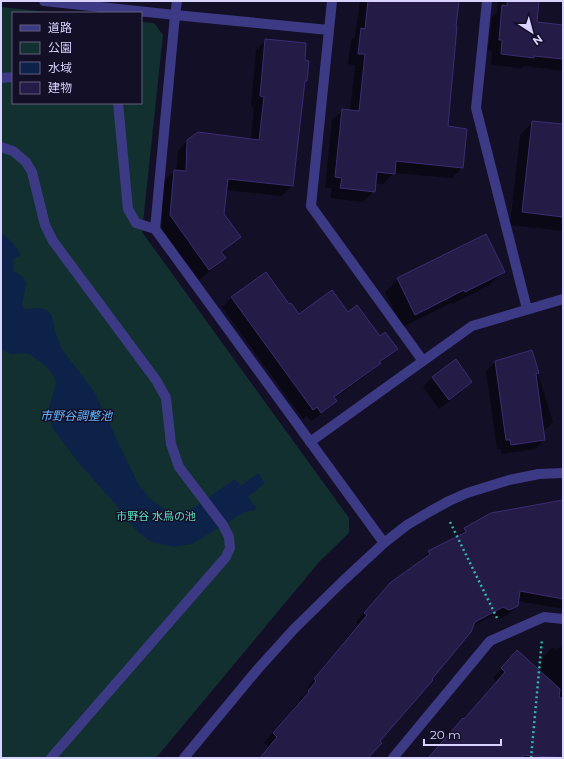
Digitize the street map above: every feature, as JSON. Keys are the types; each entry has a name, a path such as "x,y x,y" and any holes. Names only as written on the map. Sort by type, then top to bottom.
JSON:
{"street":[{"path":"44,1 329,30"},
{"path":"155,229 177,1"},
{"path":"332,1 311,206 423,361"},
{"path":"487,1 476,108 527,309"},
{"path":"1,78 12,77"},
{"path":"118,104 128,209 136,223 155,229 384,543"},
{"path":"1,147 13,151 26,162 32,172 44,225 53,241 156,380 166,398 170,444 179,467 223,525 229,537 230,548 226,558 51,758"},
{"path":"310,442 472,326 563,299"},
{"path":"184,758 256,670 294,629 384,543 407,525 449,501 468,493 509,480 539,474 563,473"},
{"path":"393,758 490,641 544,617 563,619"}],"path":[{"path":"449,520 505,634"},
{"path":"531,758 544,617"}],"green space":[{"name":"市野谷 水鳥の池","path":"1,7 48,12 12,12 12,104 142,104 142,22 154,23 163,35 142,232 349,518 349,533 320,561 156,758 1,758"}],"water":[{"name":"市野谷調整池","path":"1,233 15,245 19,251 20,255 13,260 13,271 24,278 26,284 22,305 25,309 39,308 47,310 52,316 61,348 95,393 137,482 150,499 164,509 177,513 188,511 235,479 241,486 258,473 265,483 248,497 257,509 245,512 192,544 173,547 152,542 140,534 78,462 52,427 48,411 56,384 55,378 48,368 31,355 23,353 11,354 1,349"}],"building":[{"path":"368,1 459,1 448,126 467,129 463,168 396,161 395,174 377,172 375,192 340,188 342,178 335,177 342,109 359,111 365,54 358,54 361,28 365,29"},
{"path":"507,1 539,1 537,22 563,25 563,59 534,56 534,58 501,54 502,40 499,40 502,5 507,6"},
{"path":"265,39 306,43 305,60 309,61 307,81 305,81 293,186 228,179 224,214 241,237 221,252 226,258 209,270 170,215 174,170 186,171 187,140 198,132 259,140 264,97 260,96"},
{"path":"532,121 563,124 563,217 522,212"},
{"path":"486,234 505,272 465,292 464,290 415,315 397,278"},
{"path":"266,272 289,304 291,303 299,314 332,290 348,312 357,305 380,336 385,332 398,349 334,397 337,401 321,413 317,407 313,410 231,297"},
{"path":"532,350 539,373 536,374 545,440 511,445 510,440 506,440 495,361"},
{"path":"456,359 472,382 449,400 432,377"},
{"path":"563,500 563,599 520,591 518,606 509,610 503,607 475,622 471,632 432,679 433,680 380,741 382,743 368,758 260,758 277,737 273,733 309,692 308,691 316,681 314,679 367,615 364,613 390,583 430,554 428,551 466,532 464,528 491,513"},
{"path":"517,650 560,689 559,698 563,698 563,758 523,755 523,758 428,758 505,672 501,668"}]}
